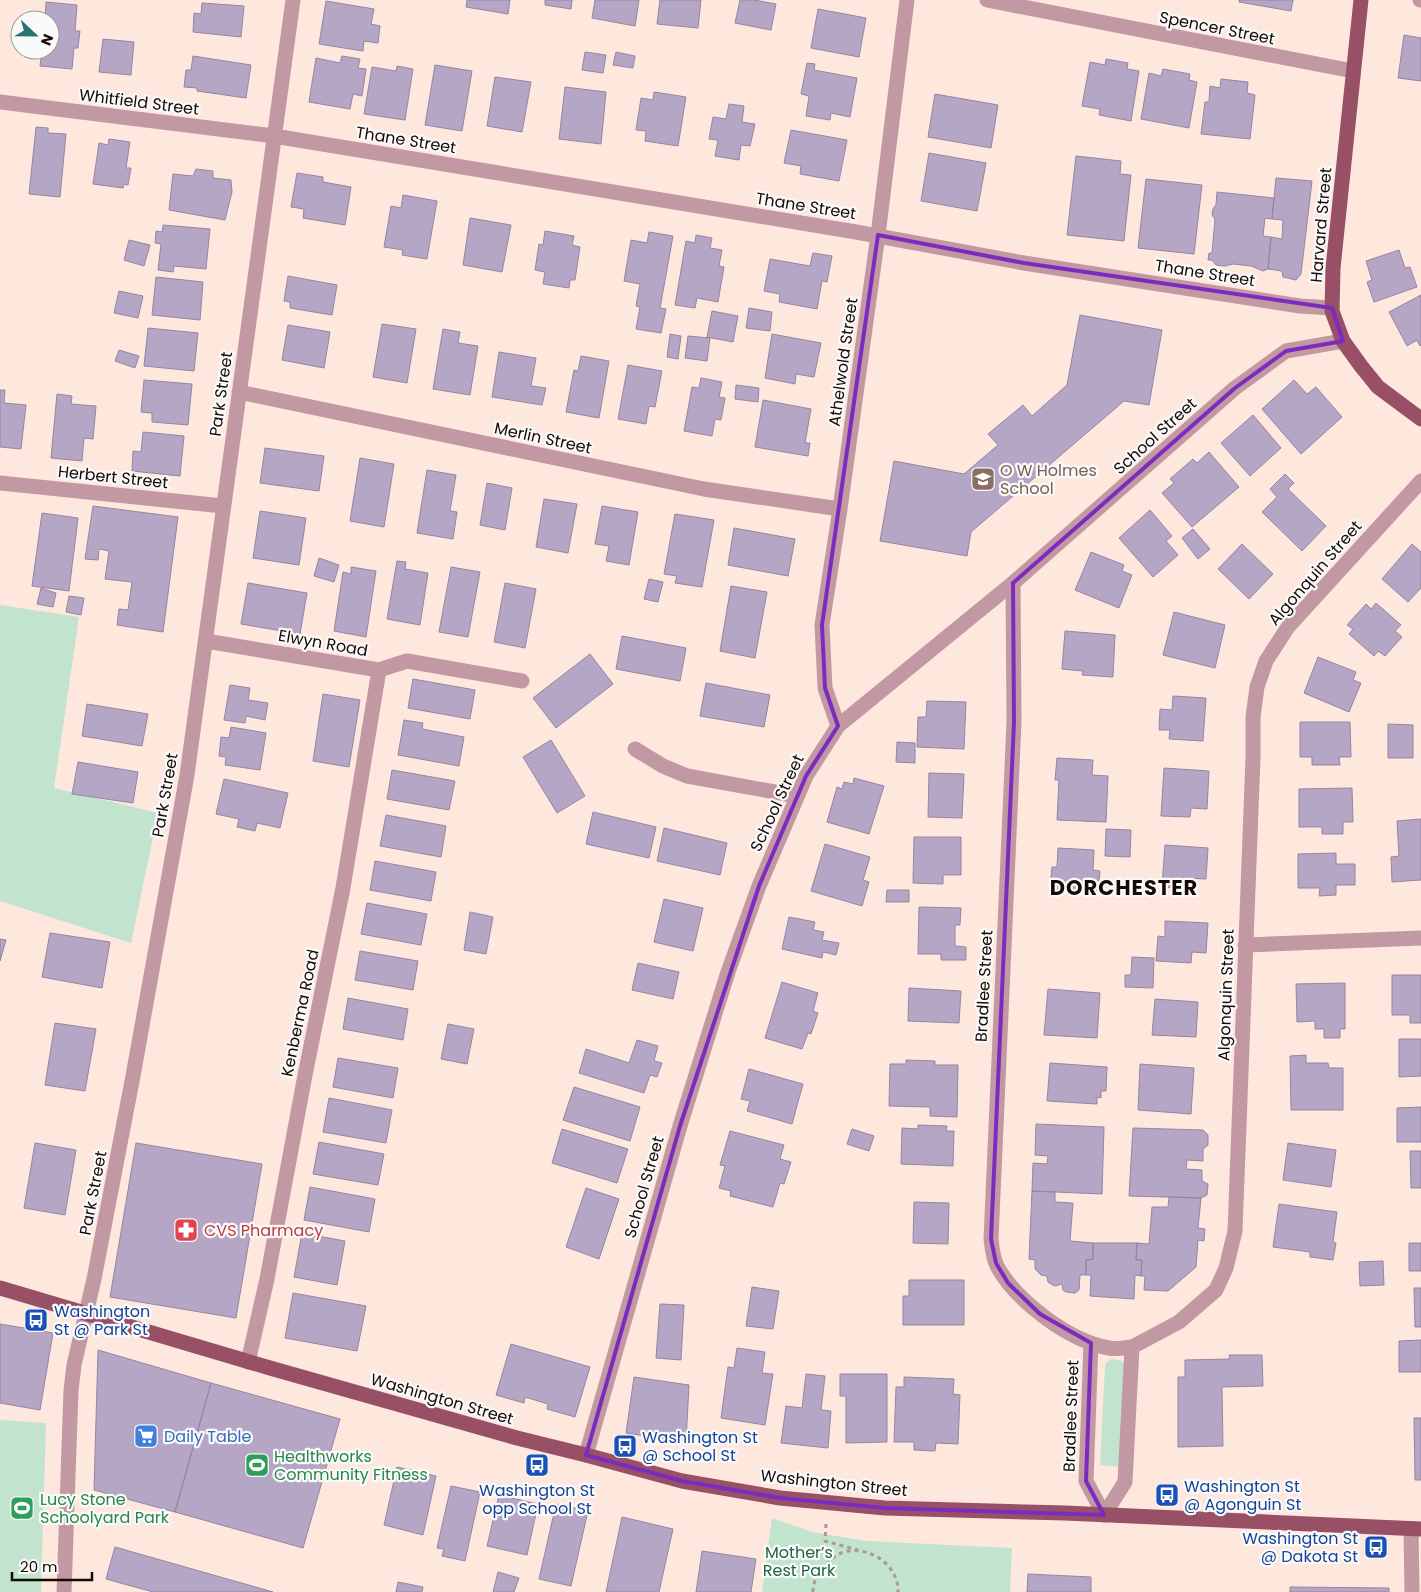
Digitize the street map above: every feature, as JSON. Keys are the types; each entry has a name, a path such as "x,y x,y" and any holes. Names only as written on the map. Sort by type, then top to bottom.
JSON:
{"main road":[{"name":"Harvard Street","path":"1361,0 1333,268 1332,308 1343,341 1361,366 1378,387 1421,419"},
{"name":"Washington Street","path":"0,1288 248,1362 517,1438 682,1481 780,1498 885,1508 1104,1515 1416,1529"}],"street":[{"name":"Park Street","path":"64,1592 71,1390 133,1076 187,775 293,0"},
{"name":"Athelwold Street","path":"838,726 825,688 822,625 878,236 907,0"},
{"name":"Spencer Street","path":"987,0 1353,71"},
{"name":"Whitfield Street","path":"0,102 274,136"},
{"name":"Thane Street","path":"274,136 878,236 1044,266 1300,306 1332,308"},
{"name":"School Street","path":"586,1455 677,1136 728,972 759,886 797,796 806,776 838,726 1013,583 1235,388 1286,351 1343,341"},
{"name":"Merlin Street","path":"239,392 704,489 840,509"},
{"name":"Algonquin Street","path":"1132,1347 1179,1322 1216,1290 1226,1268 1234,1231 1254,757 1253,717 1257,687 1266,661 1288,627 1421,481"},
{"name":"Herbert Street","path":"0,483 223,506"},
{"name":"Bradlee Street","path":"1013,583 1014,722 991,1240 996,1263 1008,1283 1040,1314 1091,1343 1111,1349 1132,1347"},
{"name":"Elwyn Road","path":"206,641 379,670 407,661 522,681"},
{"name":"Kenberma Road","path":"248,1362 267,1279 305,1075 343,888 379,670"},
{"path":"635,749 662,766 687,776 797,796"},
{"path":"1245,945 1421,938"},
{"name":"Bradlee Street","path":"1091,1343 1086,1481 1104,1515"},
{"path":"1104,1515 1126,1482 1132,1347"},
{"path":"1412,1592 1416,1529"}],"path":[{"path":"828,1502 825,1541 876,1555 884,1561 893,1573 899,1587 898,1592"},
{"path":"813,1592 817,1575 831,1558 845,1552 861,1551"}],"highlighted area":[{"path":"878,235 1024,263 1332,308 1343,341 1286,351 1235,388 1013,583 1014,722 991,1239 996,1263 1008,1283 1040,1314 1091,1343 1086,1481 1104,1515 885,1508 780,1498 682,1481 586,1455 680,1126 759,886 806,776 838,726 825,688 822,625"}],"green space":[{"path":"0,605 79,617 54,788 158,813 131,943 0,901"},
{"path":"1112,1359 1122,1361 1125,1366 1121,1467 1100,1465 1105,1366"},
{"name":"Lucy Stone Schoolyard Park","path":"0,1420 46,1423 41,1592 0,1592"},
{"name":"Mother’s Rest Park","path":"772,1518 812,1532 867,1541 1012,1548 1010,1592 762,1592"}],"building":[{"path":"467,0 510,0 508,14 466,7"},
{"path":"545,0 572,0 571,9 545,5"},
{"path":"595,0 639,0 635,26 592,18"},
{"path":"660,0 701,0 698,28 657,24"},
{"path":"740,0 754,0 776,4 771,30 735,23"},
{"path":"1239,0 1293,0 1291,11 1239,2"},
{"path":"326,1 374,9 371,24 380,26 378,43 364,41 363,51 319,44"},
{"path":"46,2 77,5 75,31 80,31 78,48 74,48 72,69 40,66 41,60 60,60 60,10 46,10"},
{"path":"202,3 244,6 241,37 193,32 194,13 201,14"},
{"path":"818,9 866,18 859,57 811,48"},
{"path":"1404,35 1421,38 1421,81 1398,78"},
{"path":"103,39 134,42 131,75 99,72"},
{"path":"585,52 606,55 603,73 582,70"},
{"path":"616,52 635,56 633,68 613,65"},
{"path":"193,56 251,65 246,98 197,91 197,88 184,87 186,70 191,70"},
{"path":"342,56 360,59 358,68 366,69 362,96 353,94 350,109 309,102 316,58 340,63"},
{"path":"1106,59 1128,63 1127,69 1139,71 1131,121 1099,115 1100,109 1082,106 1090,62 1105,65"},
{"path":"807,63 815,64 814,70 857,78 850,117 831,113 830,120 806,116 809,96 801,94"},
{"path":"435,65 472,71 462,131 425,125"},
{"path":"397,66 413,69 405,120 364,114 372,67 396,71"},
{"path":"1163,69 1190,74 1189,80 1197,82 1189,128 1141,119 1149,73 1161,76"},
{"path":"495,77 531,82 522,132 487,126"},
{"path":"1221,79 1248,82 1247,93 1255,95 1250,139 1201,134 1205,102 1209,102 1210,86 1220,88"},
{"path":"565,87 606,92 601,144 559,139"},
{"path":"654,92 686,97 678,146 645,141 646,131 636,130 641,98 653,100"},
{"path":"935,94 998,105 991,148 928,137"},
{"path":"729,104 744,106 742,122 755,124 750,146 741,145 739,160 715,156 718,140 709,139 713,117 726,119"},
{"path":"36,127 48,128 48,133 66,134 60,197 29,194"},
{"path":"791,130 847,140 839,181 800,174 801,166 784,163"},
{"path":"109,139 130,142 126,168 131,168 128,185 124,184 123,188 93,184 99,143 108,145"},
{"path":"929,153 986,163 977,211 921,201"},
{"path":"1076,156 1121,161 1120,174 1131,175 1124,241 1067,235"},
{"path":"196,169 213,171 213,178 231,180 232,192 225,220 169,210 173,174 193,176"},
{"path":"297,173 323,177 323,182 351,187 345,225 303,218 304,209 291,207"},
{"path":"1276,178 1312,181 1301,274 1296,280 1283,277 1282,271 1268,269 1271,237 1282,239 1283,220 1272,219"},
{"path":"1146,179 1202,185 1194,254 1138,248"},
{"path":"1217,192 1274,198 1272,219 1265,218 1263,236 1271,237 1268,269 1263,271 1251,266 1216,265 1212,260 1208,260 1209,253 1212,253 1215,219 1212,215 1216,205"},
{"path":"403,195 437,201 427,259 402,255 403,250 384,247 391,206 401,208"},
{"path":"470,218 511,225 502,272 463,265"},
{"path":"163,225 210,229 206,269 174,266 173,272 158,270 161,244 155,243 156,231 162,232"},
{"path":"545,231 574,236 572,245 580,247 575,280 570,280 569,288 543,284 545,272 535,270 539,244 543,245"},
{"path":"649,232 673,236 660,308 666,309 661,333 636,329 640,307 636,306 640,284 624,281 631,240 647,243"},
{"path":"696,235 712,238 710,248 722,250 719,266 724,267 718,302 697,298 695,308 675,305 686,241 695,243"},
{"path":"129,240 150,245 144,266 124,260"},
{"path":"1399,250 1405,268 1410,267 1417,287 1374,302 1367,282 1372,280 1366,261"},
{"path":"813,253 832,256 827,282 822,281 817,309 779,302 780,294 764,291 770,259 810,266"},
{"path":"288,276 337,285 332,315 290,308 290,302 284,301"},
{"path":"156,277 203,282 200,320 152,315"},
{"path":"119,291 143,296 138,318 114,313"},
{"path":"1421,295 1421,345 1417,340 1407,346 1389,312"},
{"path":"749,308 772,312 770,331 746,328"},
{"path":"712,311 738,316 733,342 707,337"},
{"path":"1080,315 1162,330 1149,405 1124,401 971,532 967,556 880,541 894,461 964,474 998,445 988,434 1023,405 1032,416 1067,385"},
{"path":"382,324 416,329 407,383 373,377"},
{"path":"288,325 330,332 324,368 282,360"},
{"path":"148,328 198,333 194,371 144,366"},
{"path":"443,329 460,332 458,343 478,346 470,395 433,389"},
{"path":"670,334 681,336 678,359 667,357"},
{"path":"772,334 821,343 814,377 796,374 795,384 765,378"},
{"path":"688,336 710,338 707,361 685,358"},
{"path":"119,350 139,356 135,368 115,361"},
{"path":"499,352 536,358 531,386 546,388 542,405 492,397"},
{"path":"581,356 609,361 599,418 566,412 574,370 578,371"},
{"path":"628,365 662,371 655,407 649,406 646,424 618,419"},
{"path":"701,378 722,382 719,397 725,398 721,420 715,419 712,436 684,431 692,387 699,388"},
{"path":"144,380 192,384 188,425 152,422 152,413 141,412"},
{"path":"1294,380 1307,394 1316,387 1342,417 1301,454 1262,409"},
{"path":"736,385 759,388 758,402 735,399"},
{"path":"0,390 5,390 4,403 26,405 21,449 0,447"},
{"path":"57,394 72,396 71,404 96,406 93,439 84,438 82,461 51,458"},
{"path":"763,400 811,409 805,443 810,443 808,456 755,447"},
{"path":"1253,415 1281,448 1250,476 1221,443"},
{"path":"143,432 184,436 180,476 132,471 133,451 141,452"},
{"path":"265,448 324,456 319,491 260,483"},
{"path":"1209,452 1239,487 1192,527 1162,493 1174,483 1170,479 1193,459 1197,463"},
{"path":"360,458 394,464 384,527 350,521"},
{"path":"427,470 456,475 450,511 457,512 453,539 417,533"},
{"path":"1285,474 1294,483 1288,489 1326,526 1302,551 1262,512 1277,497 1270,489"},
{"path":"487,483 512,488 505,530 480,525"},
{"path":"544,499 577,504 568,553 536,547"},
{"path":"93,506 178,517 163,632 117,625 119,609 128,610 132,582 105,579 109,551 99,549 98,560 85,559"},
{"path":"602,506 638,512 629,565 606,561 609,546 595,544"},
{"path":"1150,510 1172,536 1166,541 1178,555 1153,577 1119,538"},
{"path":"260,511 306,518 299,565 253,558"},
{"path":"42,513 78,518 69,591 32,586"},
{"path":"675,514 714,520 702,587 675,583 677,576 664,574"},
{"path":"734,528 795,539 788,576 728,565"},
{"path":"1193,529 1210,549 1198,559 1182,538"},
{"path":"1242,544 1273,574 1249,599 1218,569"},
{"path":"1412,544 1421,552 1421,588 1408,602 1382,579"},
{"path":"1091,552 1124,565 1122,571 1132,575 1119,608 1075,590"},
{"path":"319,558 339,565 334,582 314,576"},
{"path":"397,561 406,562 405,569 428,573 420,625 387,619"},
{"path":"351,567 376,571 366,637 334,631 343,572 351,574"},
{"path":"451,567 480,572 468,637 439,632"},
{"path":"649,579 663,582 658,602 644,599"},
{"path":"248,583 307,593 300,634 241,624"},
{"path":"505,583 536,589 525,648 494,642"},
{"path":"731,586 767,592 755,658 720,651"},
{"path":"41,588 56,593 53,607 37,604"},
{"path":"69,596 84,598 81,615 66,612"},
{"path":"1376,603 1401,625 1395,631 1402,637 1385,656 1378,651 1374,656 1349,634 1353,629 1347,625 1366,604 1371,609"},
{"path":"1174,612 1225,625 1215,668 1163,655"},
{"path":"1065,631 1115,635 1113,677 1082,675 1083,671 1062,669"},
{"path":"622,636 686,648 680,681 616,669"},
{"path":"590,654 613,684 556,728 533,698"},
{"path":"1318,657 1356,672 1353,680 1361,683 1349,712 1304,693"},
{"path":"413,679 475,690 470,719 408,708"},
{"path":"706,683 770,695 764,727 700,716"},
{"path":"230,685 250,688 248,700 268,703 265,720 246,716 245,723 224,720"},
{"path":"323,694 360,700 349,767 313,761"},
{"path":"1173,696 1206,698 1203,741 1169,739 1170,730 1159,730 1160,709 1172,710"},
{"path":"927,701 966,702 964,749 917,747 918,717 926,717"},
{"path":"87,704 148,714 142,746 82,736"},
{"path":"404,720 423,723 422,729 464,737 459,766 398,755"},
{"path":"1300,722 1350,722 1351,757 1339,757 1340,765 1312,765 1312,757 1300,757"},
{"path":"1388,724 1413,725 1413,758 1388,758"},
{"path":"231,727 266,733 260,770 225,765 226,757 219,756 221,737 229,738"},
{"path":"551,740 585,796 557,813 523,757"},
{"path":"897,742 915,743 915,763 896,762"},
{"path":"1057,758 1093,760 1092,775 1108,776 1106,822 1057,820 1059,780 1055,780"},
{"path":"78,762 138,772 133,803 72,794"},
{"path":"1164,768 1209,771 1207,809 1191,808 1190,817 1161,816"},
{"path":"392,770 455,781 449,810 387,799"},
{"path":"929,773 964,774 962,818 928,817"},
{"path":"854,778 884,786 869,834 827,822 837,787 842,789 844,782 853,784"},
{"path":"224,779 288,793 280,828 257,823 255,831 237,827 239,819 216,814"},
{"path":"1352,788 1353,822 1343,822 1343,834 1322,834 1322,827 1299,827 1299,789"},
{"path":"593,812 656,827 649,858 586,844"},
{"path":"386,815 446,826 441,857 380,846"},
{"path":"1421,819 1421,880 1392,882 1391,857 1399,856 1397,821"},
{"path":"664,828 727,843 720,875 657,861"},
{"path":"1106,829 1131,830 1130,857 1105,856"},
{"path":"914,837 961,837 961,875 943,875 943,884 913,883"},
{"path":"825,844 870,857 863,880 869,882 862,906 811,891"},
{"path":"1165,845 1208,848 1206,879 1185,878 1185,889 1162,887"},
{"path":"1058,848 1094,850 1093,870 1100,871 1098,891 1050,888 1052,867 1057,867"},
{"path":"1336,853 1336,864 1355,864 1355,885 1336,885 1336,895 1319,896 1320,888 1298,888 1298,854"},
{"path":"375,861 436,872 431,901 370,890"},
{"path":"887,890 909,890 909,902 886,902"},
{"path":"664,899 703,908 693,951 654,942"},
{"path":"367,903 427,914 421,945 361,934"},
{"path":"919,907 961,908 960,925 955,925 955,946 966,947 966,960 941,960 941,954 918,954"},
{"path":"470,912 493,917 486,954 464,950"},
{"path":"789,917 815,922 813,930 824,932 822,940 839,943 836,955 823,952 822,958 782,949"},
{"path":"1165,921 1208,923 1206,953 1192,952 1191,963 1156,961 1158,936 1165,937"},
{"path":"50,933 110,942 102,988 42,977"},
{"path":"0,939 6,940 0,961"},
{"path":"360,951 418,961 413,990 355,980"},
{"path":"1132,957 1154,958 1153,988 1125,987 1125,975 1131,975"},
{"path":"638,963 679,972 673,999 632,990"},
{"path":"1392,975 1421,975 1421,1023 1410,1023 1410,1015 1392,1015"},
{"path":"782,982 818,993 813,1011 818,1013 811,1034 808,1033 802,1049 765,1038"},
{"path":"1345,983 1345,1029 1340,1029 1340,1038 1324,1038 1324,1029 1315,1029 1315,1021 1297,1022 1296,984"},
{"path":"909,988 961,991 959,1023 908,1021"},
{"path":"1048,989 1100,993 1097,1038 1044,1035"},
{"path":"348,998 408,1009 403,1040 343,1029"},
{"path":"1155,999 1198,1002 1196,1037 1152,1035"},
{"path":"55,1023 96,1029 85,1091 45,1085"},
{"path":"448,1024 474,1029 467,1064 441,1059"},
{"path":"1399,1039 1421,1039 1421,1076 1399,1077"},
{"path":"637,1040 658,1046 654,1061 662,1063 657,1077 650,1075 644,1093 579,1073 586,1049 629,1063"},
{"path":"1306,1055 1306,1063 1328,1063 1329,1068 1343,1068 1343,1110 1291,1110 1290,1056"},
{"path":"338,1058 398,1068 393,1098 333,1087"},
{"path":"906,1060 935,1061 935,1065 958,1065 957,1117 930,1116 930,1107 889,1106 890,1064 906,1064"},
{"path":"1050,1063 1107,1067 1106,1091 1101,1091 1101,1098 1097,1097 1097,1104 1047,1101"},
{"path":"1140,1064 1194,1068 1191,1114 1138,1110"},
{"path":"749,1069 803,1084 792,1124 747,1111 750,1101 741,1099"},
{"path":"574,1087 640,1107 630,1141 563,1120"},
{"path":"329,1098 392,1110 386,1143 323,1132"},
{"path":"1421,1107 1421,1142 1397,1142 1397,1108"},
{"path":"1036,1124 1104,1127 1102,1194 1032,1191 1033,1163 1047,1164 1048,1156 1035,1155"},
{"path":"918,1125 947,1126 946,1131 954,1131 953,1166 901,1164 902,1128 918,1129"},
{"path":"1133,1128 1203,1130 1208,1135 1208,1145 1203,1149 1203,1161 1187,1160 1186,1169 1202,1170 1202,1181 1208,1184 1207,1195 1201,1198 1129,1196"},
{"path":"562,1129 628,1149 617,1183 552,1163"},
{"path":"852,1129 874,1136 869,1151 847,1144"},
{"path":"730,1131 784,1145 780,1159 791,1162 784,1184 780,1183 773,1207 730,1196 731,1191 719,1188 725,1166 720,1165"},
{"path":"319,1142 384,1154 378,1185 313,1174"},
{"path":"35,1143 76,1150 65,1215 24,1208"},
{"name":"CVS Pharmacy","path":"136,1143 262,1164 236,1318 110,1297"},
{"path":"1288,1143 1336,1150 1331,1187 1283,1180"},
{"path":"1410,1151 1421,1151 1421,1188 1411,1188"},
{"path":"310,1187 375,1199 369,1232 304,1220"},
{"path":"586,1188 619,1199 599,1259 566,1247"},
{"path":"1032,1191 1055,1192 1055,1202 1073,1203 1070,1241 1093,1243 1093,1259 1086,1260 1086,1275 1080,1275 1079,1290 1075,1293 1063,1290 1062,1284 1055,1286 1048,1282 1047,1276 1041,1275 1035,1269 1035,1260 1029,1259"},
{"path":"1169,1197 1201,1198 1198,1228 1205,1229 1204,1241 1198,1240 1196,1267 1168,1291 1144,1290 1145,1276 1141,1276 1142,1260 1136,1260 1137,1243 1149,1244 1152,1207 1168,1207"},
{"path":"914,1202 949,1203 948,1244 913,1243"},
{"path":"1279,1204 1337,1212 1333,1242 1336,1243 1333,1260 1310,1257 1310,1252 1273,1247"},
{"path":"302,1233 345,1241 337,1285 294,1277"},
{"path":"1093,1243 1137,1243 1136,1260 1142,1260 1141,1276 1135,1275 1134,1299 1090,1296 1091,1275 1086,1275 1086,1260 1093,1259"},
{"path":"1409,1243 1421,1243 1421,1271 1409,1271"},
{"path":"1383,1261 1384,1285 1360,1286 1359,1262"},
{"path":"909,1280 964,1280 964,1325 903,1325 903,1296 909,1296"},
{"path":"752,1287 779,1291 773,1329 746,1326"},
{"path":"1414,1288 1421,1288 1421,1327 1415,1327"},
{"path":"293,1293 366,1306 357,1351 285,1338"},
{"path":"660,1304 684,1305 681,1360 656,1358"},
{"path":"0,1324 53,1333 40,1410 0,1403"},
{"path":"1421,1340 1421,1372 1399,1372 1399,1341"},
{"path":"511,1344 590,1367 575,1417 547,1409 548,1404 525,1397 524,1403 496,1395"},
{"path":"737,1348 765,1352 762,1373 773,1374 765,1425 721,1418 728,1367 734,1368"},
{"name":"Daily Table","path":"98,1350 211,1383 175,1512 94,1490"},
{"path":"1229,1355 1262,1355 1263,1386 1222,1387 1223,1446 1178,1447 1178,1377 1185,1377 1185,1360 1230,1359"},
{"path":"806,1374 825,1376 821,1410 831,1411 828,1448 781,1443 786,1406 802,1408"},
{"path":"840,1374 887,1374 887,1442 846,1443 846,1396 840,1396"},
{"path":"634,1377 689,1385 686,1442 626,1433"},
{"path":"904,1377 954,1379 953,1394 960,1395 958,1444 936,1443 935,1451 914,1450 914,1442 894,1442 896,1387 904,1387"},
{"name":"Healthworks Community Fitness","path":"211,1383 340,1419 303,1548 175,1512"},
{"path":"1414,1418 1421,1418 1421,1480 1415,1480"},
{"path":"397,1467 436,1476 423,1535 384,1525"},
{"path":"451,1486 480,1492 465,1561 442,1556 444,1549 437,1548"},
{"path":"499,1495 538,1504 527,1555 487,1546"},
{"path":"556,1504 588,1511 571,1586 539,1579"},
{"path":"622,1517 673,1529 659,1592 606,1592"},
{"path":"115,1547 273,1592 153,1592 106,1579"},
{"path":"702,1551 756,1559 751,1592 696,1592"},
{"path":"498,1572 519,1578 514,1592 493,1592"},
{"path":"1028,1574 1091,1577 1091,1592 1027,1592"},
{"path":"398,1582 423,1587 422,1592 396,1592"},
{"path":"1290,1587 1389,1588 1389,1592 1290,1592"}],"place":[{"name":"O W Holmes School","path":"983,479"},
{"name":"CVS Pharmacy","path":"186,1230"},
{"name":"Washington St @ Park St","path":"36,1320"},
{"name":"Daily Table","path":"146,1436"},
{"name":"Washington St @ School St","path":"625,1446"},
{"name":"Healthworks Community Fitness","path":"257,1465"},
{"name":"Washington St opp School St","path":"537,1465"},
{"name":"Washington St @ Agonguin St","path":"1167,1495"},
{"name":"Lucy Stone Schoolyard Park","path":"22,1508"},
{"name":"Washington St @ Dakota St","path":"1376,1547"}],"district":[{"name":"DORCHESTER","path":"1124,887"}]}
